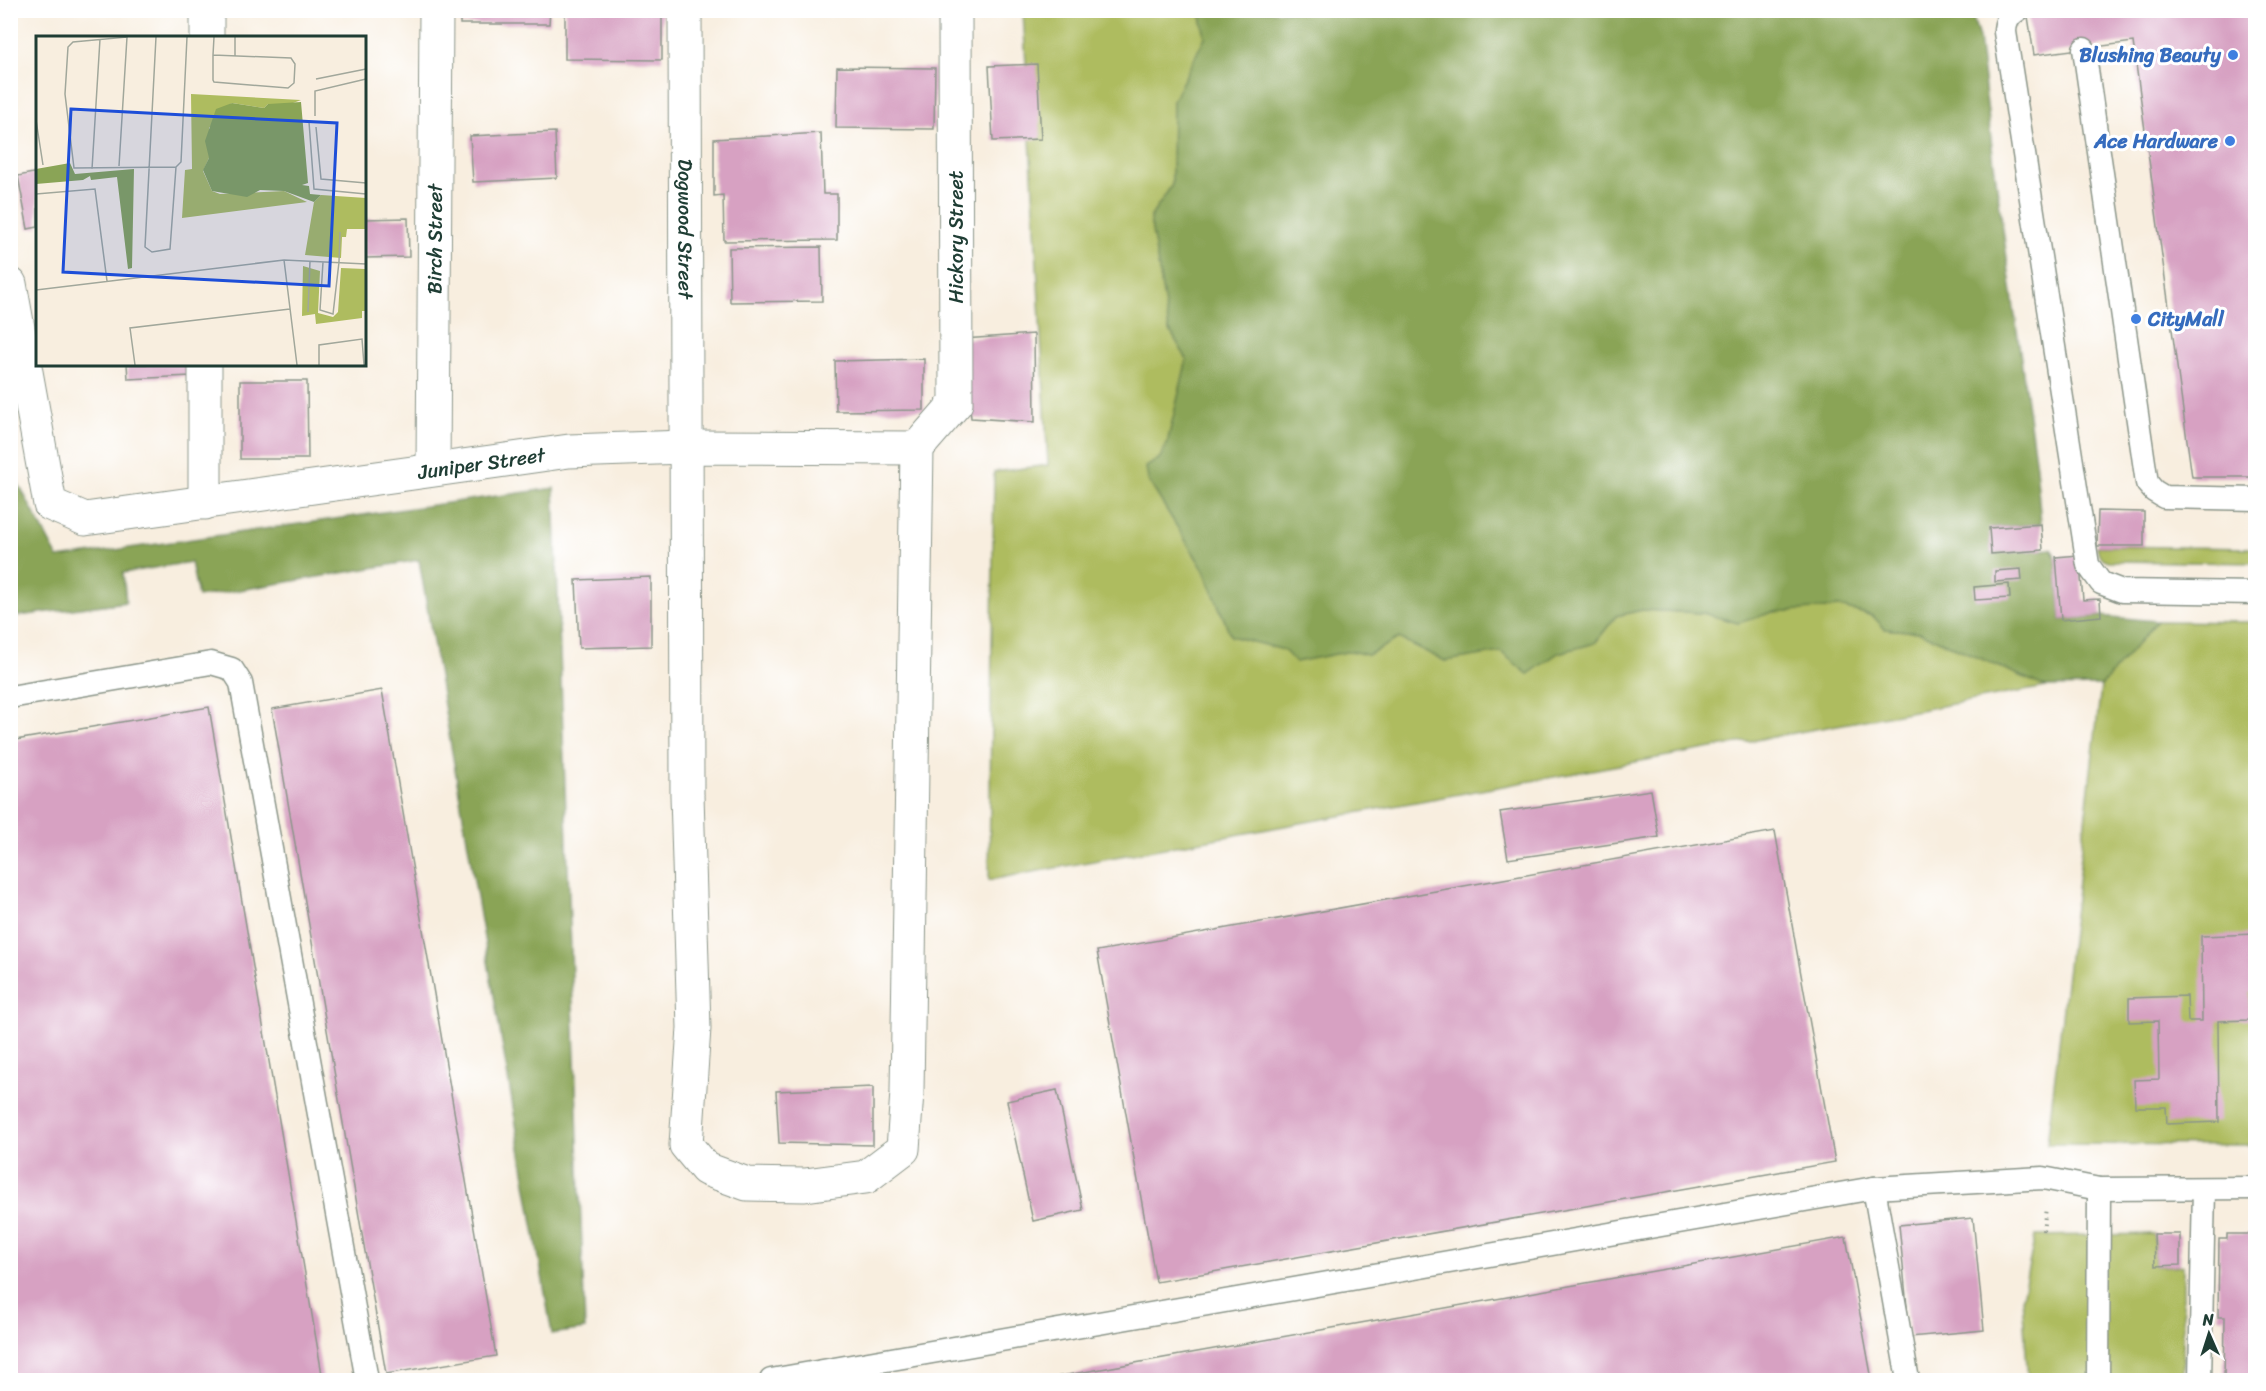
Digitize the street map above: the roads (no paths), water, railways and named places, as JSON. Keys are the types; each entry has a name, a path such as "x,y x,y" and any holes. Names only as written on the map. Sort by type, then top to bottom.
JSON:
{"street":[{"path":"207,10 207,36"},
{"name":"Birch Street","path":"433,469 436,10"},
{"name":"Dogwood Street","path":"685,10 687,795 694,1028 686,1144 706,1169 747,1184 805,1185 866,1178 903,1149 907,1092 917,448"},
{"name":"Hickory Street","path":"917,448 956,403 955,10"},
{"name":"Juniper Street","path":"10,284 50,504 85,519 569,451 685,447 917,448"},
{"path":"205,503 206,366"}],"lane":[{"path":"2018,10 2009,17 2005,32 2088,565 2102,583 2122,591 2256,593"},
{"path":"2084,49 2147,483 2164,497 2256,499"},
{"path":"10,697 211,663 232,669 241,683 367,1380"},
{"path":"771,1380 1874,1188 2043,1178 2099,1189 2256,1188"},
{"path":"1874,1188 1908,1380"},
{"path":"2098,1380 2099,1189"},
{"path":"2200,1380 2204,1189"}],"place":[{"name":"Blushing Beauty","path":"2233,55"},
{"name":"Ace Hardware","path":"2230,141"},
{"name":"CityMall","path":"2136,319"}]}
